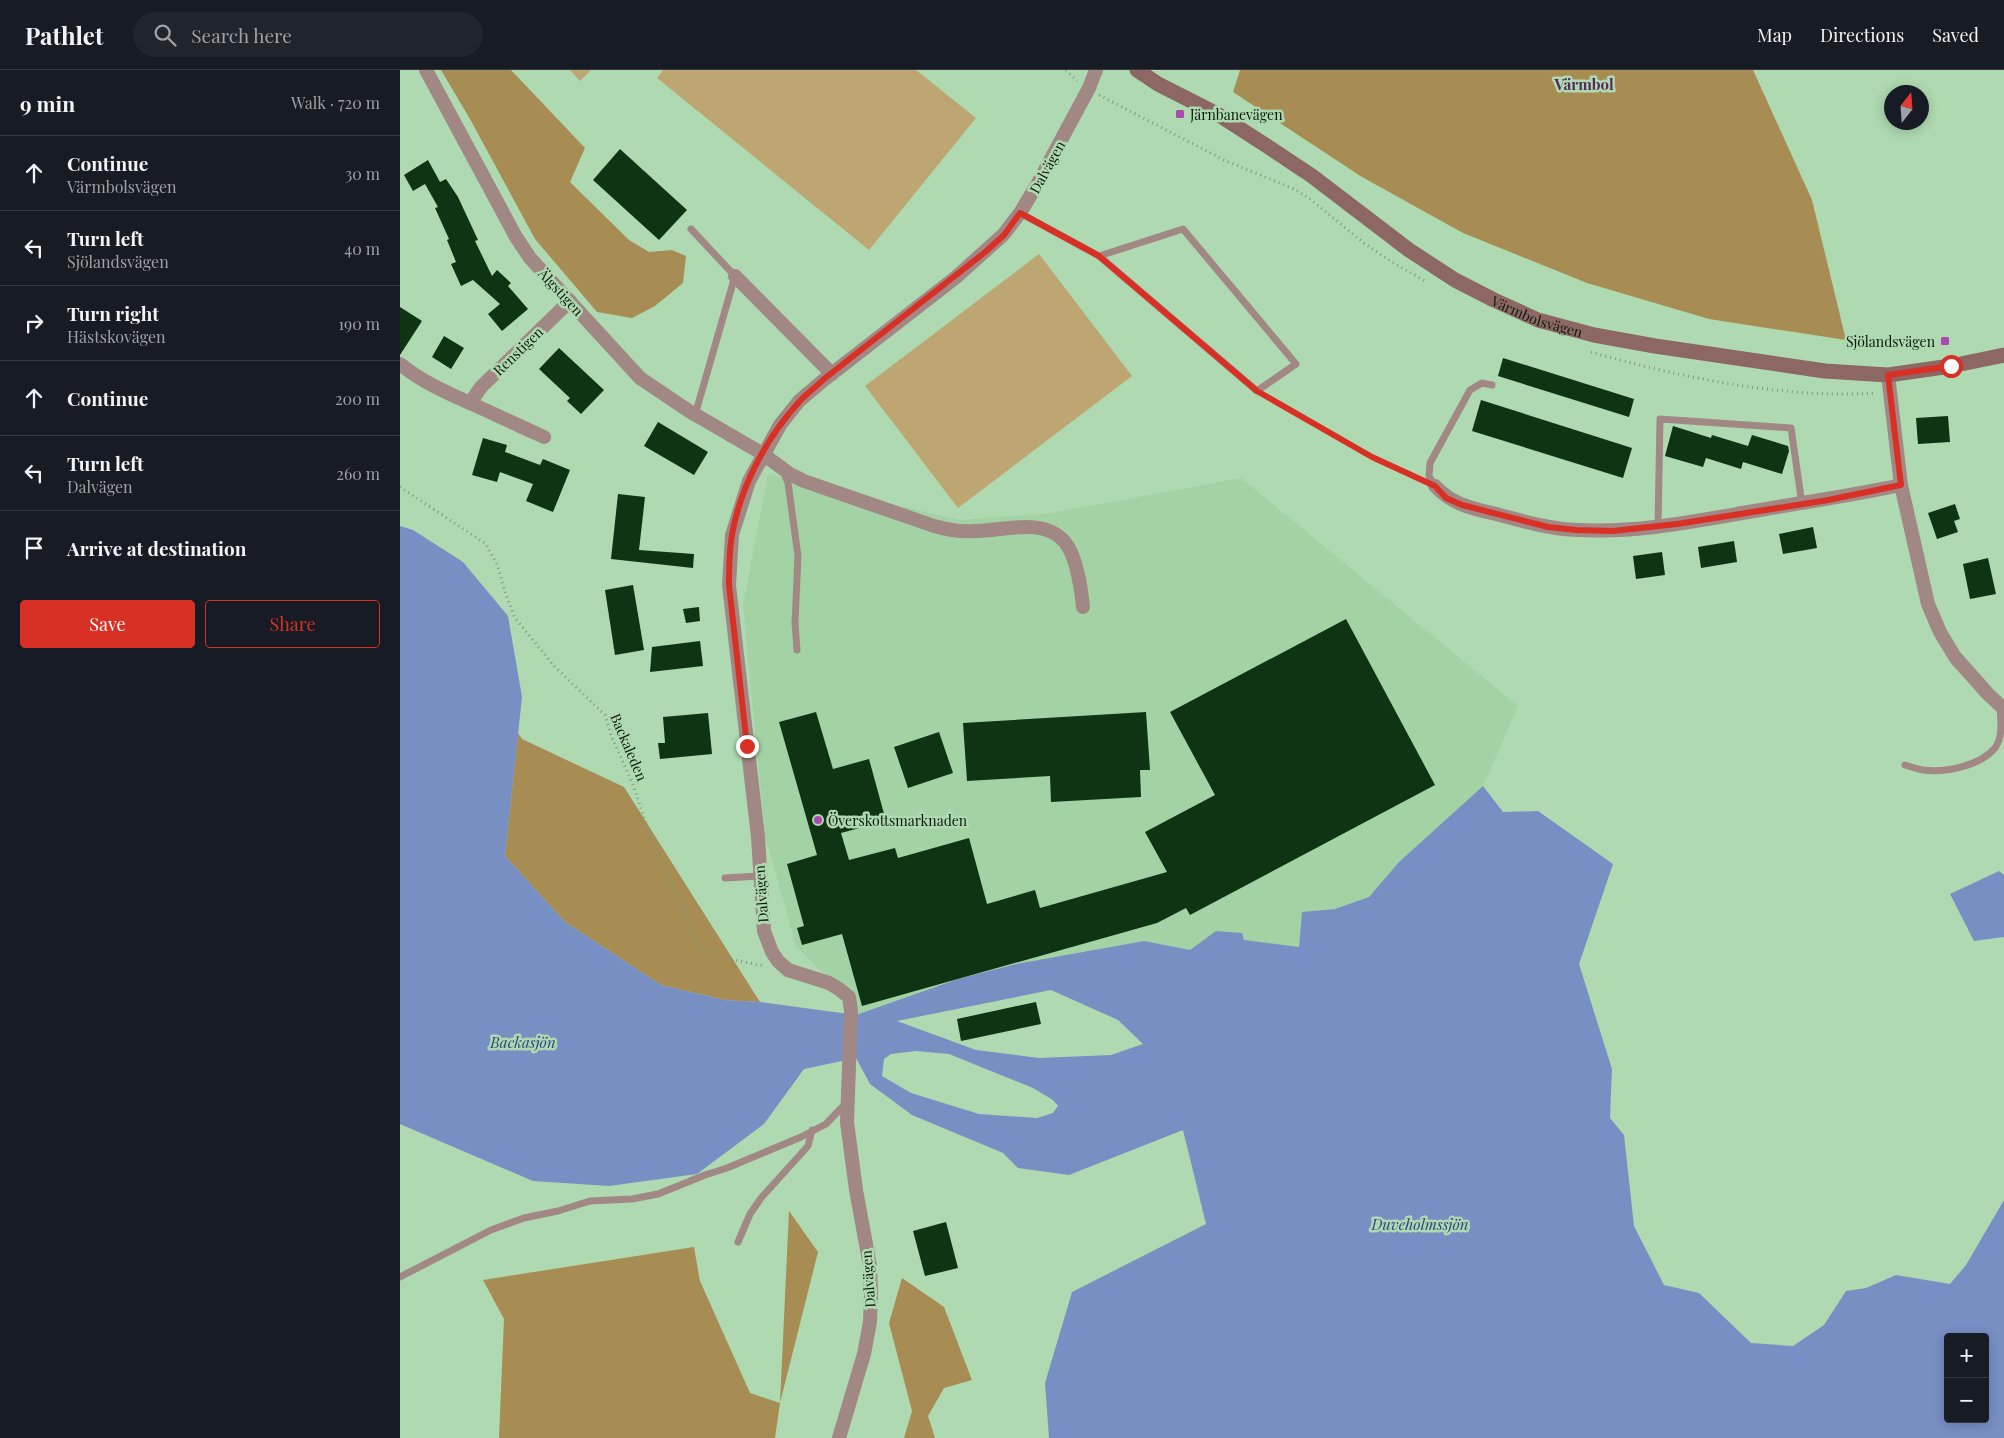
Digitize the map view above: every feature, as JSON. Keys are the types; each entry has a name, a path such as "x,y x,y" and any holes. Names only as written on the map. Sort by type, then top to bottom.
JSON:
{"street":[{"name":"Älgstigen","path":"426,70 516,237 530,258 640,378 695,415 763,454"},
{"name":"Dalvägen","path":"839,1438 864,1354 870,1322 871,1293 870,1266 851,1158 847,1101 851,1011 848,997 839,988 788,970 772,952 764,931 758,837 732,625 729,562 732,535 740,504 749,481 780,425 799,401 1004,235 1038,183 1089,88 1096,70"},
{"name":"Värmbolsvägen","path":"1136,70 1158,84 1219,115 1268,146 1312,176 1409,250 1455,280 1538,320 1594,335 1655,346 1825,371 1888,375 1951,366 2004,355"},
{"path":"735,276 832,374"},
{"name":"Renstigen","path":"470,403 481,387 570,301"},
{"path":"400,364 444,392 544,437"},
{"path":"1888,375 1901,485 1908,510 1919,572 1928,604 1940,632 1955,657 2002,708"},
{"path":"763,454 782,468 804,480 940,528 954,531 978,531 1023,527 1039,528 1053,532 1065,542 1071,556 1080,579 1083,607"},
{"path":"1435,486 1446,498 1462,505 1548,527 1613,531 1802,504 1901,485"}],"lane":[{"path":"1020,213 1099,256 1257,391 1296,364 1183,230 1099,256"},
{"path":"691,229 735,276 695,415"},
{"path":"1435,486 1429,476 1430,463 1470,390 1482,383 1492,385"},
{"path":"1658,526 1660,419 1792,428 1802,504"},
{"path":"782,468 788,483 798,556 795,623 797,650"},
{"path":"1905,765 1922,770 1937,771 1963,766 1983,758 1996,747 2001,729 2002,708"},
{"path":"725,878 760,876"},
{"path":"400,1277 491,1230 524,1218 558,1211 590,1201 632,1200 658,1194 727,1168 826,1124 847,1101"},
{"path":"738,1242 750,1214 761,1198 808,1146 812,1130"}],"path":[{"path":"1089,88 1109,101 1224,160 1294,189 1310,199 1385,257 1432,285"},
{"path":"1585,350 1728,384 1820,393 1873,393 1890,391"},
{"path":"1257,391 1372,457 1435,486"},
{"name":"Backaleden","path":"400,487 486,544 497,564 515,618 555,667 605,715 612,738 632,782 650,835 683,907 691,932 703,948 720,957 762,967 778,960"}],"shaded area":[{"path":"441,70 511,70 585,148 570,182 629,240 649,252 672,250 686,256 683,283 655,306 632,318 597,312 535,239 470,119"},
{"path":"570,70 591,70 580,81"},
{"path":"663,70 916,70 976,118 869,250 657,78"},
{"path":"1240,70 1753,70 1812,200 1846,340 1709,319 1587,283 1463,233 1362,177 1233,92"},
{"path":"1039,254 1132,376 958,508 865,386"},
{"path":"768,474 959,520 1051,513 1241,478 1518,706 1483,786 1399,862 1369,897 1335,909 1302,912 1299,947 1244,940 1190,950 1144,941 1016,964 958,979 856,1015 856,1006 796,946 765,836 743,605"},
{"path":"518,733 522,739 624,787 760,1002 725,1000 661,985 565,922 505,856"},
{"path":"789,1211 818,1252 780,1403"},
{"path":"694,1247 700,1281 750,1393 780,1403 775,1438 499,1438 504,1319 483,1280"},
{"path":"902,1278 944,1307 972,1380 944,1388 928,1416 935,1438 904,1438 912,1411 889,1323"}],"water":[{"name":"Duveholmssjön","path":"400,526 413,530 463,562 508,616 522,697 505,856 565,922 661,985 725,1000 760,1002 856,1015 958,979 1016,964 1144,941 1190,950 1216,931 1242,933 1244,940 1299,947 1302,912 1335,909 1369,897 1399,862 1483,786 1503,812 1538,811 1613,864 1579,964 1612,1069 1610,1118 1624,1135 1634,1226 1664,1285 1699,1293 1751,1343 1793,1346 1824,1325 1846,1291 1866,1288 1896,1275 1950,1284 1966,1265 2004,1200 2004,1438 1049,1438 1045,1383 1072,1292 1206,1224 1183,1130 1069,1175 1018,1168 1003,1153 912,1115 870,1084 856,1058 804,1069 764,1124 697,1174 609,1186 533,1181 400,1124","holes":["1051,990 1118,1020 1143,1044 1111,1055 1039,1058 976,1050 897,1021","916,1051 949,1054 1033,1088 1053,1100 1058,1106 1053,1113 1037,1118 979,1114 911,1093 882,1076 884,1059 891,1054"]},
{"path":"1999,871 2004,875 2004,937 1974,941 1950,894"}],"building":[{"path":"620,149 687,210 659,240 593,180"},
{"path":"428,160 440,182 446,179 458,197 478,240 475,241 492,276 497,270 511,283 508,286 528,309 502,331 488,314 500,304 473,280 461,286 451,264 456,262 447,240 449,239 435,208 438,207 425,184 413,191 404,175"},
{"path":"400,307 422,321 400,355"},
{"path":"444,336 464,348 451,369 432,357"},
{"path":"559,348 604,390 581,414 567,401 570,398 539,369"},
{"path":"1503,358 1634,399 1629,417 1498,376"},
{"path":"1481,400 1632,448 1623,478 1472,431"},
{"path":"1948,416 1950,442 1918,444 1916,418"},
{"path":"658,422 708,452 694,475 644,446"},
{"path":"1673,426 1711,438 1712,435 1748,446 1752,435 1788,446 1789,451 1782,474 1743,462 1741,469 1706,458 1703,467 1665,456"},
{"path":"483,438 507,445 505,452 540,465 543,459 570,470 553,512 526,501 533,484 500,472 497,482 472,475"},
{"path":"618,494 645,497 639,550 694,554 693,568 611,559"},
{"path":"1955,504 1960,519 1954,521 1958,532 1937,539 1928,513"},
{"path":"1813,527 1817,548 1783,554 1779,534"},
{"path":"1734,541 1737,562 1701,568 1698,547"},
{"path":"1662,552 1665,575 1636,579 1633,556"},
{"path":"1988,558 1996,594 1970,599 1963,564"},
{"path":"633,585 644,650 615,655 605,590"},
{"path":"699,607 700,621 686,623 683,609"},
{"path":"1346,619 1435,785 1190,915 1186,908 1157,923 862,1006 842,934 802,945 797,928 804,926 787,864 817,855 779,722 816,712 833,769 869,759 886,821 841,833 849,860 895,848 898,858 969,838 987,904 1035,890 1040,908 1167,872 1145,832 1215,795 1170,712"},
{"path":"700,641 703,666 650,672 652,647"},
{"path":"1146,712 1150,770 1140,770 1141,797 1051,802 1050,776 967,781 963,723"},
{"path":"708,713 712,754 660,759 658,743 665,743 663,717"},
{"path":"939,732 953,773 908,788 894,747"},
{"path":"1036,1002 1041,1024 961,1041 957,1019"},
{"path":"946,1222 958,1268 925,1276 913,1231"}],"place":[{"name":"Järnbanevägen","path":"1180,114"},
{"name":"Sjölandsvägen","path":"1945,341"},
{"name":"Överskottsmarknaden","path":"818,820"}],"district":[{"name":"Värmbol","path":"1584,84"}],"route":[{"path":"747,746 729,585 729,562 732,535 740,504 749,481 780,425 799,401 824,379 955,278 1004,235 1020,213 1099,256 1257,391 1372,457 1435,486 1446,498 1462,505 1548,527 1613,531 1677,524 1828,500 1901,485 1888,375 1951,366"}],"water label":[{"name":"Backasjön","path":"523,1042"}]}
